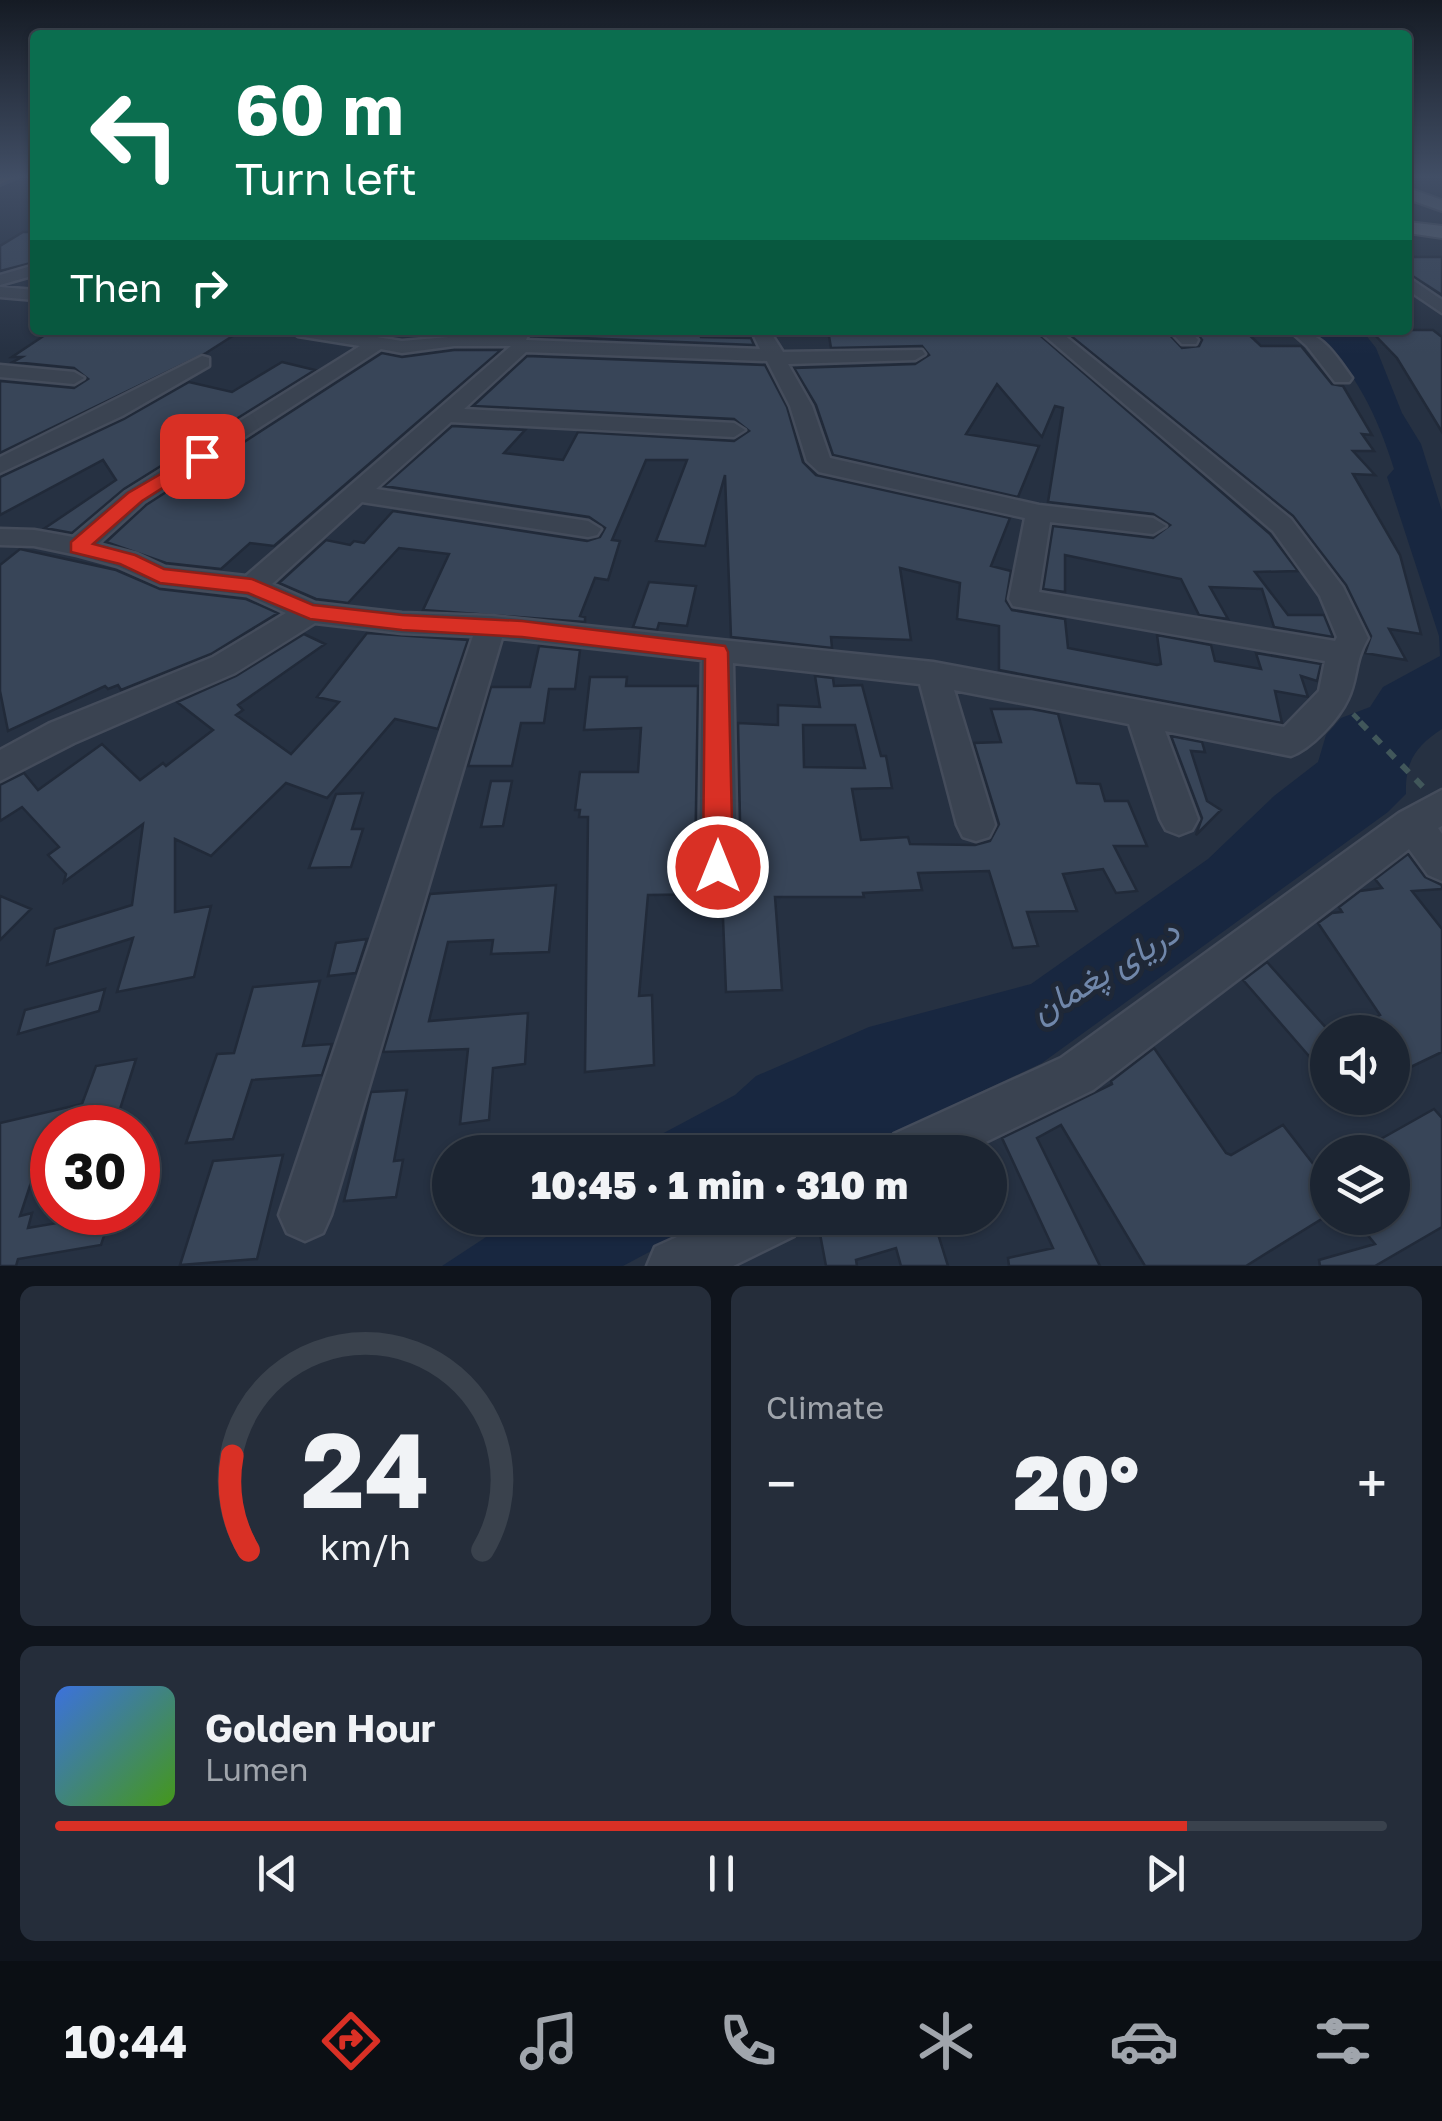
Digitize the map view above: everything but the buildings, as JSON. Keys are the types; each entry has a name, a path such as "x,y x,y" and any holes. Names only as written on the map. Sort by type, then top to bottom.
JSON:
{"street":[{"path":"0,280 30,271"},
{"path":"0,292 30,294"},
{"path":"1433,295 1442,308"},
{"path":"334,335 370,340 374,345"},
{"path":"763,335 801,406 819,461 826,467 1039,513 1153,526"},
{"path":"0,536 78,547 127,560 160,576 252,586 310,612 491,626 933,674 1291,742 1334,696 1342,653 1353,638 1334,594 1282,526 1053,335"},
{"path":"1305,335 1342,378"},
{"path":"252,586 446,415 519,338"},
{"path":"78,547 135,497 374,345 519,338 776,356 915,354"},
{"path":"0,466 114,411 202,362"},
{"path":"0,372 74,378"},
{"path":"446,415 734,430"},
{"path":"358,494 588,530"},
{"path":"1039,513 1023,599 1342,653"},
{"path":"0,767 62,733 224,665 310,612"},
{"path":"305,1214 491,626"},
{"path":"717,652 718,867"},
{"path":"933,674 976,825"},
{"path":"1142,712 1180,819"},
{"path":"948,1135 1076,1074 1432,808 1442,863"},
{"path":"674,1266 740,1235"}],"path":[{"path":"1344,706 1432,808"}],"water":[{"name":"دریای پغمان","path":"1318,335 1366,335 1376,348 1402,413 1421,444 1442,511 1442,729 1414,756 1406,794 1388,812 1042,1063 889,1135 660,1135 735,1095 756,1076 869,1027 1031,984 1208,859 1274,796 1318,762 1326,735 1341,718 1370,707 1383,687 1440,656 1439,636 1387,477 1394,469 1363,394"},
{"path":"489,1235 681,1235 623,1266 442,1266"}],"route":[{"path":"202,456 135,497 78,547 127,560 160,576 252,586 310,612 585,635 717,652 718,867"}]}
